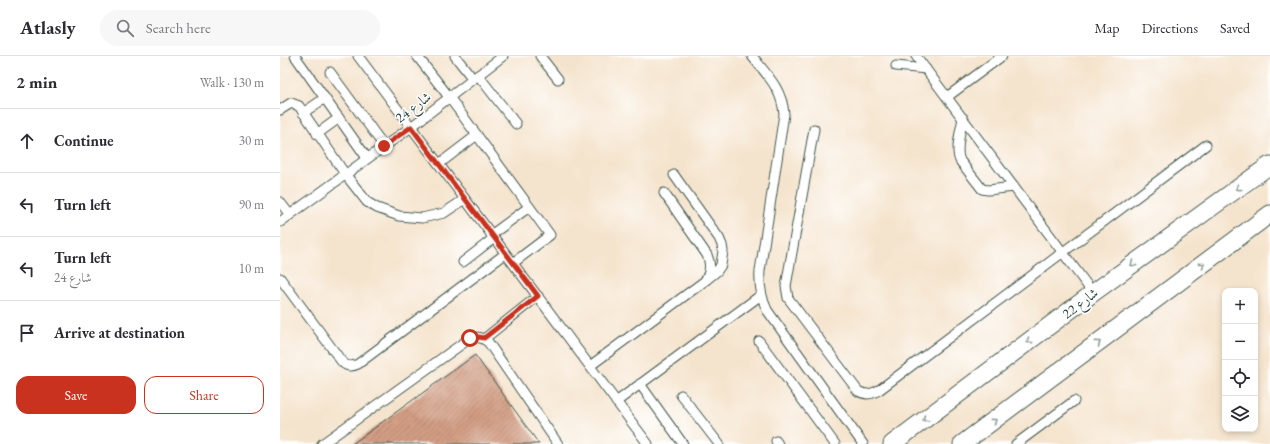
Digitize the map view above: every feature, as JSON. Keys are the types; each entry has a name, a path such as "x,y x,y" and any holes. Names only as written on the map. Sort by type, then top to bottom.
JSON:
{"street":[{"name":"شارع 22","path":"892,444 910,439 1093,293 1270,165"},
{"path":"962,444 1270,214"}],"lane":[{"path":"295,56 367,158"},
{"path":"358,56 648,444"},
{"path":"417,56 550,235 513,263"},
{"path":"455,56 476,77 516,124"},
{"name":"شارع 24","path":"280,222 449,98 476,77 492,60 504,56"},
{"path":"540,56 558,79"},
{"path":"752,56 776,87 781,96 784,114 760,271 759,283 761,295 767,310 863,444"},
{"path":"916,56 1093,293"},
{"path":"947,97 1002,56"},
{"path":"896,66 926,69"},
{"path":"330,72 384,146"},
{"path":"303,113 324,98"},
{"path":"280,110 289,104 299,106 345,174 367,202 377,208 399,216 410,218 433,216 444,213 465,199"},
{"path":"317,134 339,118"},
{"path":"963,118 958,152 961,162 982,189 988,190 1014,187"},
{"path":"814,129 786,292 788,298 858,391 871,394 879,390 1206,145"},
{"path":"439,164 477,135"},
{"path":"590,366 706,280 717,271 721,265 723,251 722,245 674,175"},
{"path":"664,193 710,261 709,275 706,280"},
{"path":"280,202 290,215"},
{"path":"463,262 492,236 530,207"},
{"path":"280,278 342,362 348,366 351,366 358,364 506,254"},
{"path":"616,402 761,295"},
{"path":"484,338 538,296"},
{"path":"322,444 466,341 474,337 484,338 488,342 558,444"},
{"path":"759,341 835,444"},
{"path":"640,384 683,444"},
{"path":"681,394 718,444"},
{"path":"1016,444 1074,401"}],"building":[{"path":"475,355 539,444 352,444"}],"route":[{"path":"384,146 411,127 538,296 484,338 470,338"}]}
